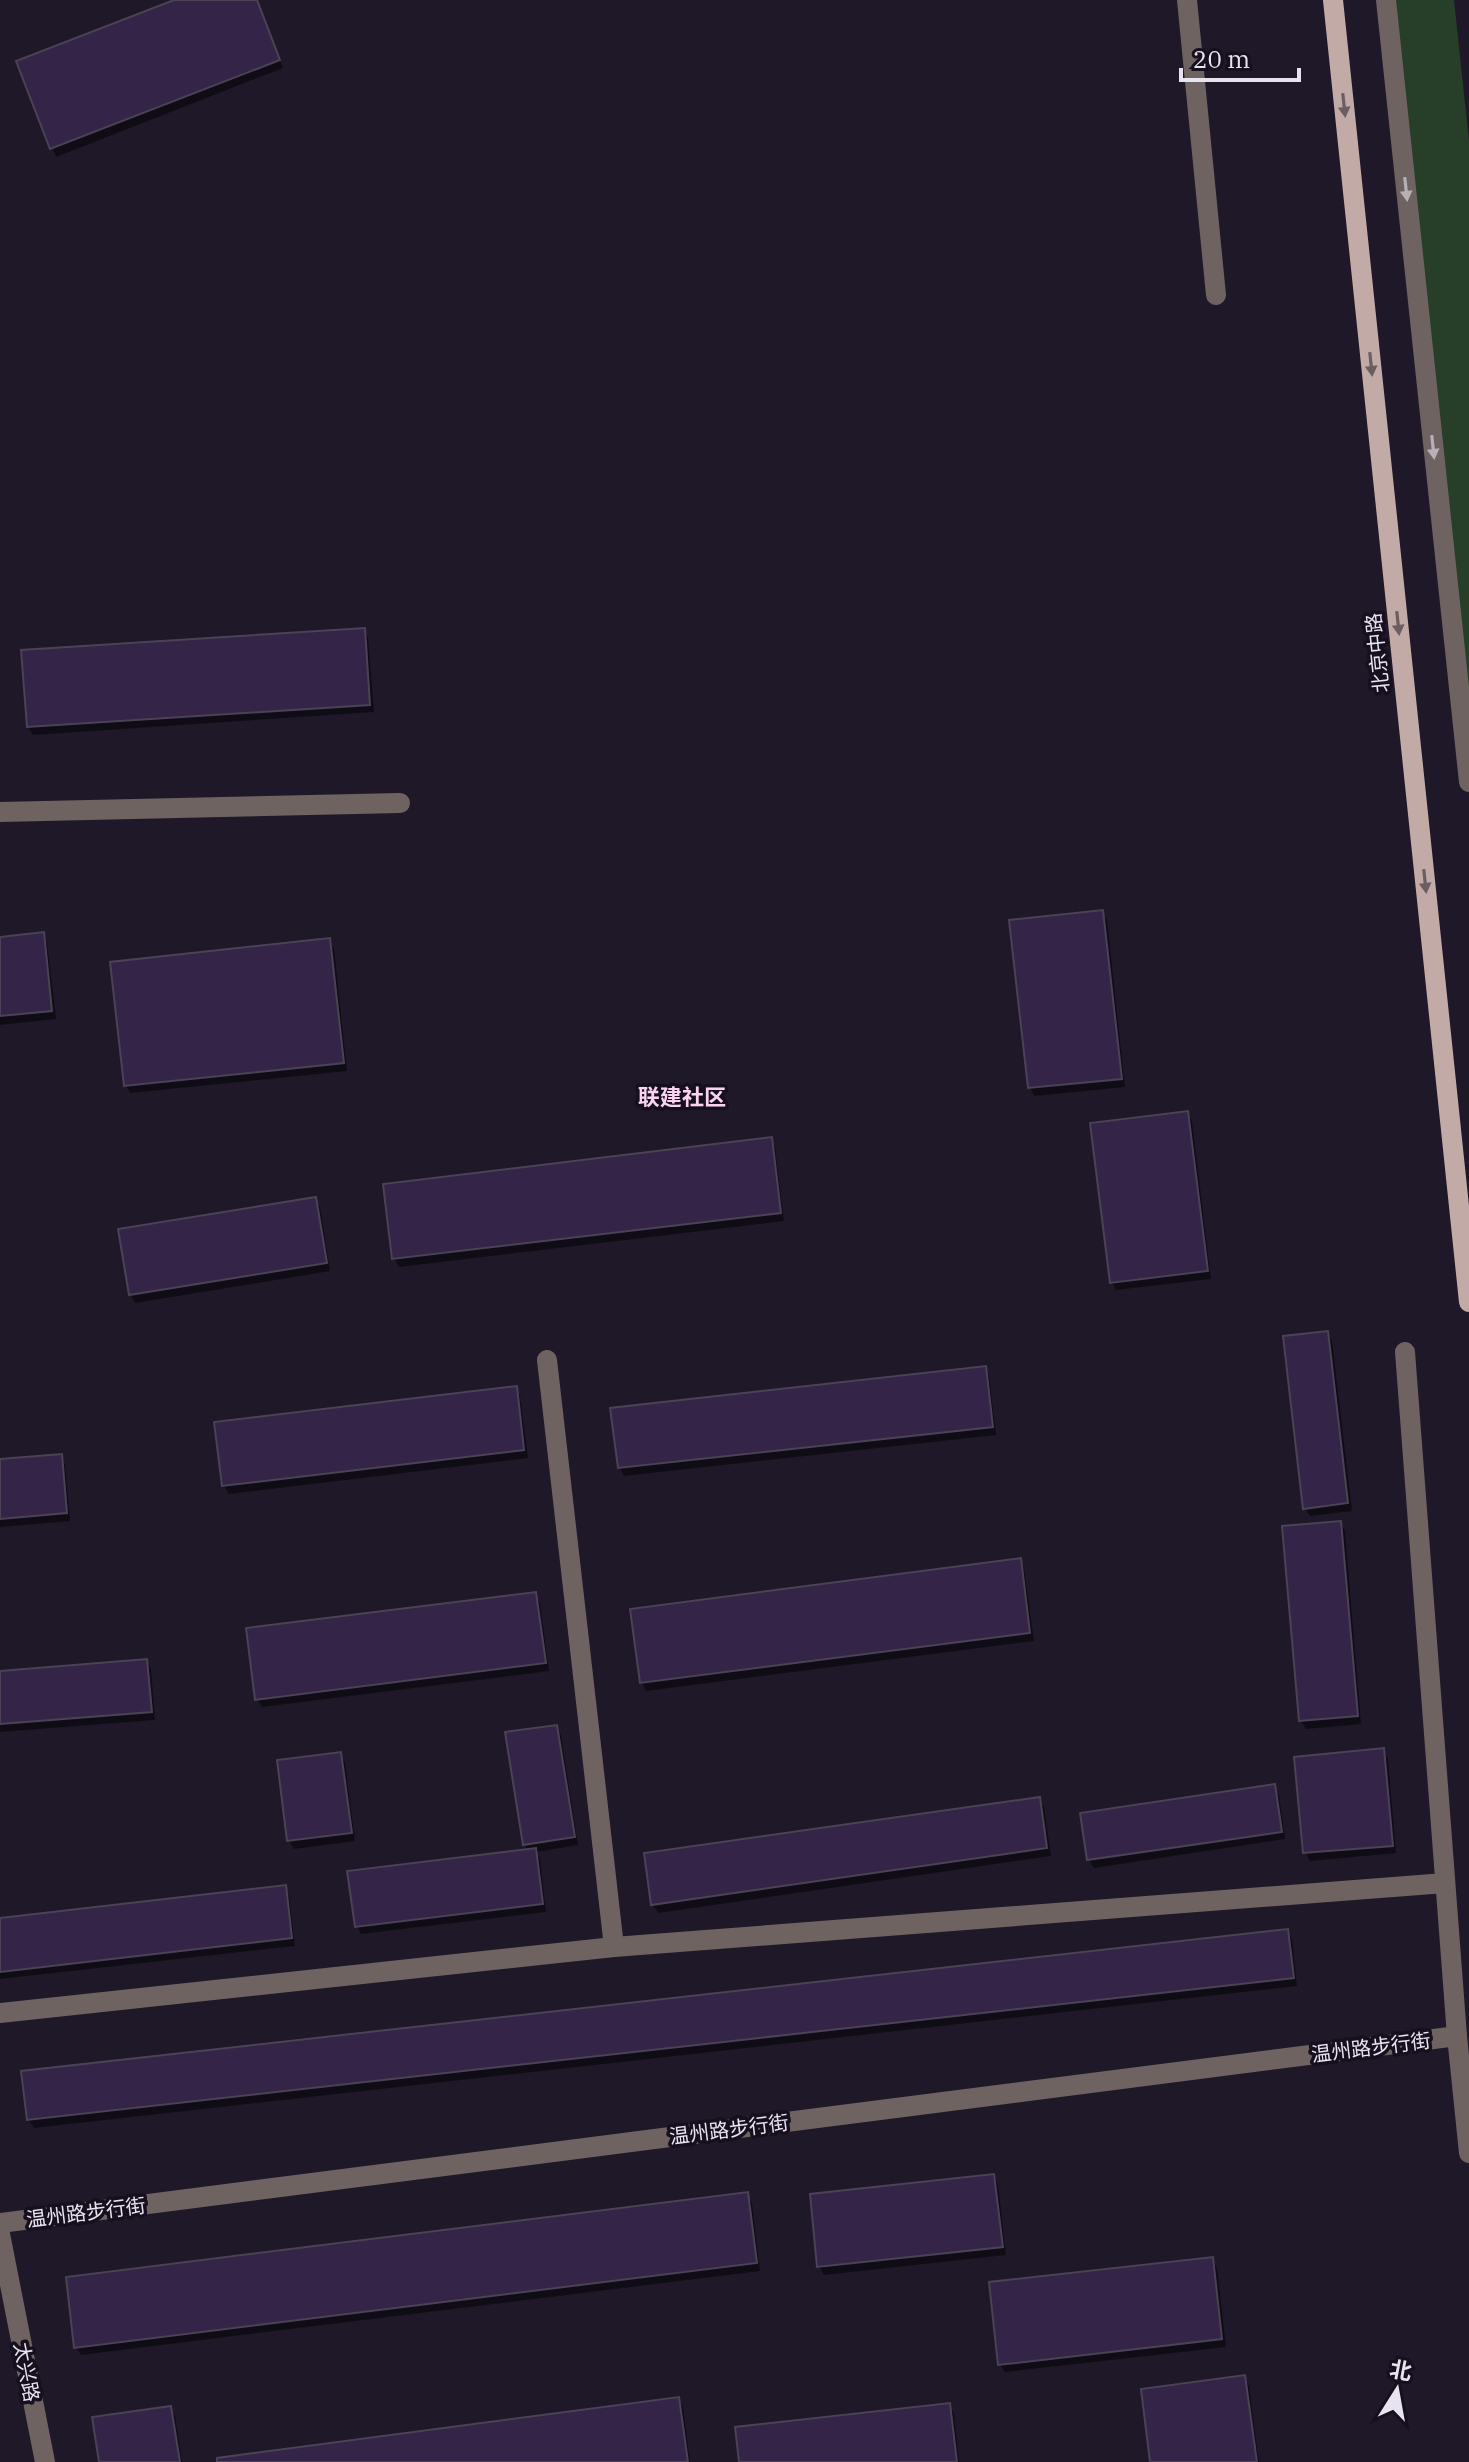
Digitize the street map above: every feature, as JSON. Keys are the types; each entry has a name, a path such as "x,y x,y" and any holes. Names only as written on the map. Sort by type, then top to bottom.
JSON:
{"main road":[{"name":"北京中路","path":"1333,0 1469,1302"}],"street":[{"path":"1187,0 1216,295"},
{"path":"1386,0 1469,782"},
{"path":"0,812 400,803"},
{"path":"1405,1352 1457,2036 1469,2153"},
{"path":"547,1360 614,1947"},
{"path":"0,2013 614,1947 1445,1883"},
{"name":"温州路步行街","path":"0,2223 1457,2036"},
{"name":"太兴路","path":"0,2234 45,2462"}],"green space":[{"path":"1383,0 1454,0 1469,141 1469,787"}],"building":[{"path":"174,0 257,0 280,60 50,149 16,61"},
{"path":"365,628 370,705 27,727 21,650"},
{"path":"1103,910 1122,1079 1028,1088 1009,920"},
{"path":"44,932 52,1011 0,1016 0,937"},
{"path":"330,938 344,1063 124,1086 110,962"},
{"path":"1188,1111 1208,1271 1110,1283 1090,1123"},
{"path":"772,1137 781,1213 392,1259 383,1184"},
{"path":"316,1197 327,1263 129,1295 118,1229"},
{"path":"1328,1331 1348,1503 1303,1509 1283,1336"},
{"path":"986,1366 993,1427 618,1468 610,1408"},
{"path":"517,1386 524,1450 222,1486 214,1422"},
{"path":"62,1454 67,1513 0,1519 0,1459"},
{"path":"1341,1521 1358,1716 1299,1721 1282,1526"},
{"path":"1021,1558 1030,1633 640,1683 630,1609"},
{"path":"536,1592 546,1663 255,1700 246,1628"},
{"path":"147,1659 152,1712 0,1724 0,1671"},
{"path":"557,1725 575,1837 523,1845 505,1732"},
{"path":"1384,1748 1393,1846 1303,1853 1294,1757"},
{"path":"341,1752 352,1833 287,1841 277,1760"},
{"path":"1275,1784 1282,1832 1087,1860 1080,1813"},
{"path":"1040,1797 1047,1848 651,1905 644,1853"},
{"path":"536,1848 543,1904 355,1927 347,1871"},
{"path":"286,1885 292,1938 0,1972 0,1918"},
{"path":"1288,1929 1294,1978 27,2120 21,2071"},
{"path":"994,2174 1003,2247 817,2267 810,2194"},
{"path":"748,2192 757,2263 74,2348 66,2277"},
{"path":"1213,2257 1222,2339 998,2365 989,2282"},
{"path":"1245,2375 1257,2462 1150,2462 1141,2389"},
{"path":"679,2397 688,2462 217,2462 217,2458"},
{"path":"950,2403 957,2462 739,2462 735,2427"},
{"path":"171,2406 180,2462 99,2462 92,2417"}],"district":[{"name":"联建社区","path":"682,1096"}]}
